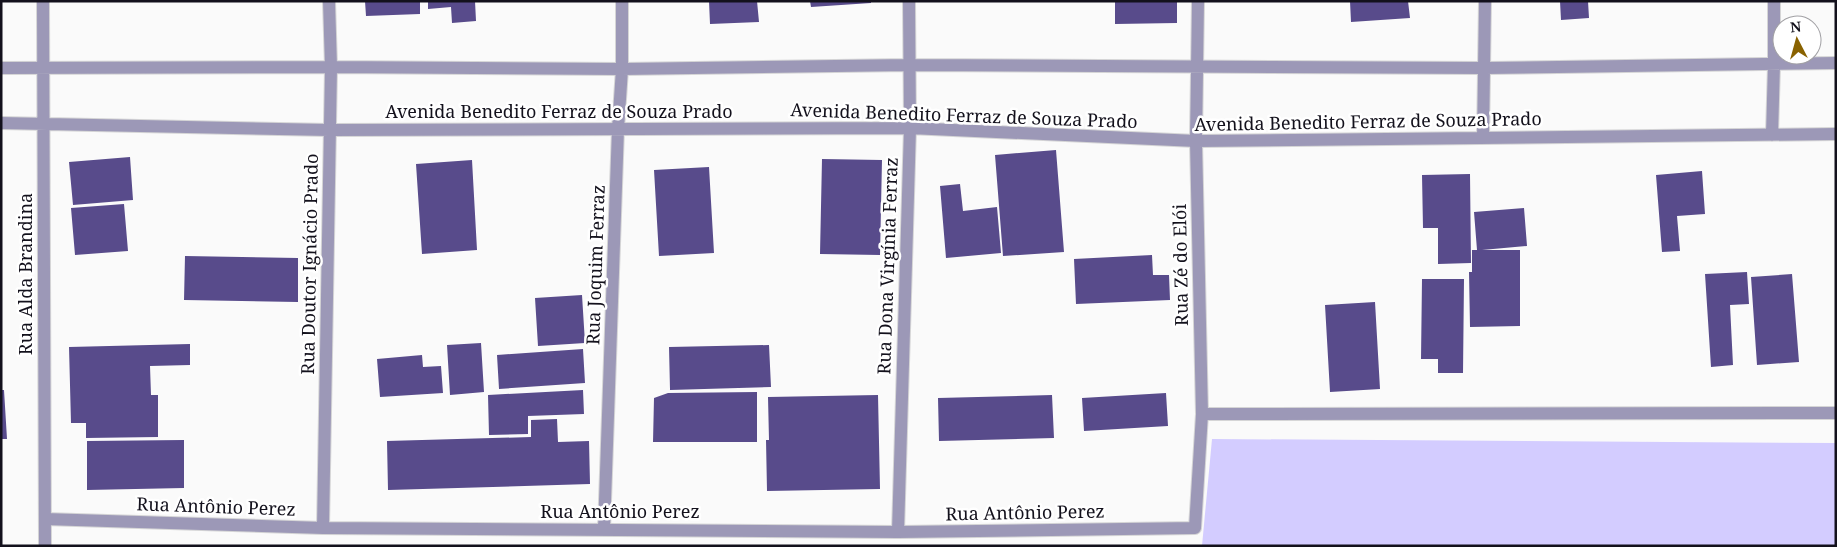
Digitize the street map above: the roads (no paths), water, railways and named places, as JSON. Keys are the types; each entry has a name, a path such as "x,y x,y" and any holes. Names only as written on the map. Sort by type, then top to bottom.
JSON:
{"street":[{"name":"Rua Alda Brandina","path":"43,1 45,546"},
{"name":"Rua Doutor Ignácio Prado","path":"322,528 331,67 330,1"},
{"name":"Rua Joquim Ferraz","path":"604,530 618,129 622,69 622,1"},
{"name":"Rua Dona Virgínia Ferraz","path":"898,532 910,128 909,1"},
{"name":"Rua Zé do Elói","path":"1195,528 1202,414 1196,141 1198,1"},
{"path":"1483,138 1485,1"},
{"path":"1774,1 1774,15"},
{"path":"1822,63 1836,63"},
{"path":"1,68 331,67 622,69 909,65 1485,68 1772,64"},
{"path":"1772,135 1774,65"},
{"name":"Avenida Benedito Ferraz de Souza Prado","path":"1,123 330,130 910,128 1196,141 1836,134"},
{"path":"1202,414 1836,413"},
{"name":"Rua Antônio Perez","path":"45,519 322,528 898,532 1195,528"}]}
